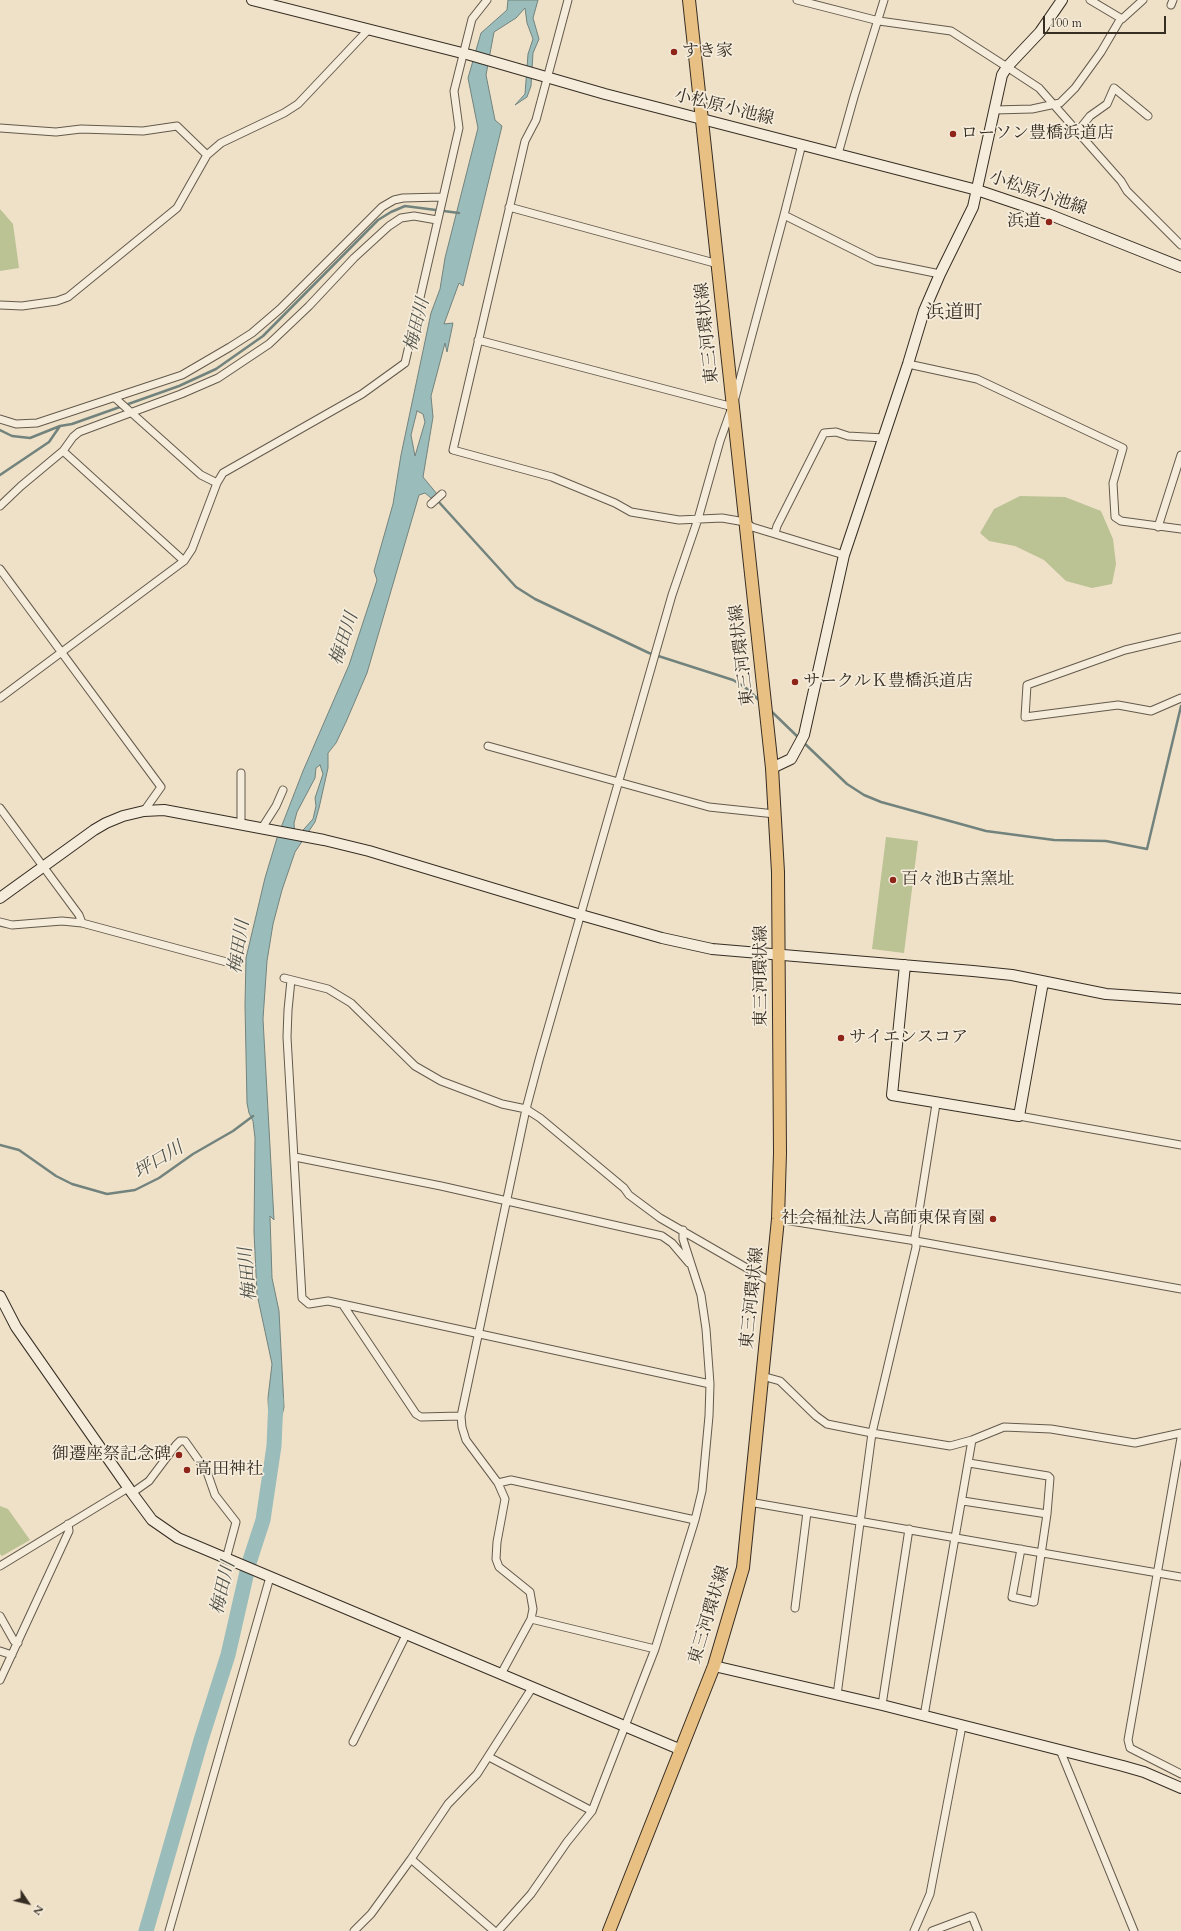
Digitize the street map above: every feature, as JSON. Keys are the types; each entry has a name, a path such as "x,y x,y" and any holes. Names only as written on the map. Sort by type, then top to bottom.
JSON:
{"main road":[{"name":"東三河環状線","path":"609,1931 679,1749 714,1666 743,1568 778,1219 780,1153 778,872 772,768 690,0"}],"street":[{"name":"小松原小池線","path":"252,0 466,55 605,94 977,190 1048,214 1181,267"},
{"path":"0,698 184,561 192,549 217,483 223,473 362,394 405,363 438,214 459,128 454,91 466,55 472,19 487,0"},
{"path":"568,0 543,76 536,120 525,141 508,208 453,450 552,477 615,503 630,512 679,520 722,518 745,522 752,527 844,555"},
{"path":"797,0 878,21 951,31 1039,88 1121,181 1127,191 1181,245"},
{"path":"838,154 884,0"},
{"path":"772,768 791,759 799,748 804,735 844,555 884,438 924,311 940,274 973,207 1002,75 1007,67 1040,32 1062,0"},
{"path":"1090,0 1121,18"},
{"path":"994,110 1032,110 1060,103 1074,88 1101,52 1121,18 1122,19 1143,0"},
{"path":"0,305 22,306 50,302 68,296 177,208 207,155 221,142 284,113 298,104 368,30"},
{"path":"1078,131 1090,116 1107,104 1114,88 1148,116"},
{"path":"0,128 56,132 82,129 142,131 177,126 207,155"},
{"path":"501,1674 531,1619 533,1609 530,1592 499,1566 496,1559 497,1542 505,1499 498,1483 466,1440 461,1416 526,1108 658,648 672,594 698,519 720,441 733,407 802,144"},
{"path":"0,419 16,424 37,423 182,375 252,333 280,309 382,207 394,200 403,198 442,197"},
{"path":"508,208 718,264"},
{"path":"0,506 62,451 72,436 130,412 181,394 218,378 269,344 388,226 400,218 438,214"},
{"path":"784,216 876,262 940,274"},
{"path":"478,340 733,407"},
{"path":"908,364 976,379 1123,448 1113,483 1115,517 1121,521 1181,529"},
{"path":"115,398 201,475 217,483"},
{"path":"775,533 777,526 824,432 836,432 848,436 884,438"},
{"path":"62,451 184,561"},
{"path":"1158,527 1181,455"},
{"path":"431,504 442,494"},
{"path":"0,570 161,787 144,811"},
{"path":"1181,637 1125,650 1027,685 1025,717 1118,705 1151,710 1181,698"},
{"path":"488,746 709,807 775,814"},
{"path":"241,773 241,824"},
{"path":"262,828 276,806 283,790"},
{"path":"0,808 79,915 82,923"},
{"path":"0,898 100,827 124,816 144,811 178,811 324,840 369,851 581,915 662,938 712,949 1012,976 1106,994 1181,999"},
{"path":"0,922 12,925 62,921 82,923 234,964"},
{"path":"905,966 892,1096 1019,1116 1181,1145"},
{"path":"710,1384 478,1335 328,1301 309,1304 302,1298 287,1037 287,979 328,989 351,1003 415,1066 442,1080 502,1104 526,1108 624,1188 629,1195 660,1218 771,1282"},
{"path":"1019,1116 1043,982"},
{"path":"837,1695 872,1434 916,1241 915,1236 936,1104"},
{"path":"295,1157 441,1186 507,1202 597,1220 662,1236 672,1243 692,1266"},
{"path":"778,1219 916,1241 1181,1289"},
{"path":"498,1931 531,1894 567,1842 592,1810 655,1649 695,1520 702,1492 709,1416 710,1384 706,1329 701,1295 683,1238 683,1230"},
{"path":"0,1296 16,1327 152,1520 178,1538 679,1749"},
{"path":"343,1305 416,1414 422,1418 461,1416"},
{"path":"762,1376 780,1381 816,1416 827,1424 872,1434 950,1446 972,1440 1004,1427 1051,1429 1135,1443 1181,1432"},
{"path":"1181,1438 1159,1573 1128,1740 1130,1748 1181,1774"},
{"path":"924,1716 963,1501 972,1440"},
{"path":"0,1566 68,1524 148,1481 180,1441 185,1441 207,1472 215,1496 236,1522 226,1558"},
{"path":"969,1463 1048,1476 1050,1478 1047,1514 1034,1602 1012,1597 1021,1549"},
{"path":"498,1483 511,1480 695,1520"},
{"path":"963,1501 1047,1514"},
{"path":"749,1502 860,1520 1181,1577"},
{"path":"796,1608 807,1512"},
{"path":"0,1680 69,1531 68,1524"},
{"path":"882,1705 909,1529"},
{"path":"169,1931 269,1577"},
{"path":"0,1616 14,1641 18,1642"},
{"path":"531,1619 655,1649"},
{"path":"353,1742 406,1635"},
{"path":"0,1651 12,1655"},
{"path":"714,1666 882,1705 1060,1750 1144,1772 1181,1788"},
{"path":"354,1931 371,1914 411,1859 448,1804 477,1774 532,1688"},
{"path":"914,1931 930,1894 962,1726"},
{"path":"1060,1750 1134,1931"},
{"path":"489,1757 592,1810"},
{"path":"411,1859 494,1931"},
{"path":"932,1931 972,1916 978,1931"}],"green space":[{"path":"0,209 13,224 19,268 0,271"},
{"path":"1020,496 1065,497 1101,511 1113,539 1116,564 1112,584 1092,588 1066,581 1044,560 1015,546 989,541 980,533 994,509"},
{"path":"886,837 918,841 904,953 872,949"},
{"path":"0,1506 8,1509 30,1540 2,1556 0,1554"}],"water":[{"path":"508,0 538,0 533,18 539,39 533,53 531,86 527,97 515,105 525,94 528,54 533,39 527,23 525,8 516,18 494,32 486,75 495,120 502,126 463,286 459,283 444,324 453,323 447,352 445,343 431,396 433,417 423,477 437,494 431,498 425,493 419,495 367,673 336,743 328,753 328,768 315,822 295,852 282,890 273,924 267,961 263,1019 274,1220 270,1216 272,1278 279,1311 284,1407 281,1420 269,1420 268,1398 272,1364 257,1294 254,1232 255,1138 253,1121 249,1113 247,1103 245,1005 246,958 265,878 277,838 303,771 349,665 377,580 374,571 393,504 401,455 431,313 440,289 445,258 478,128 468,78 481,33 507,10","holes":["417,411 423,414 425,422 415,456 411,435","320,765 323,774 315,798 316,806 313,819 295,839 294,823 297,812 315,778 316,768"]}],"waterway":[{"path":"0,430 12,436 30,438 60,426 72,424 179,386 216,369 263,336 378,220 405,206 459,213"},
{"path":"0,475 49,442 60,426"},
{"path":"437,500 516,587 535,599 649,653 733,680 746,688 760,701"},
{"path":"803,742 847,784 864,795 881,802 986,831 1054,840 1106,841 1147,849 1181,706"},
{"path":"770,710 800,739"},
{"name":"坪口川","path":"0,1145 19,1150 56,1176 72,1184 107,1194 135,1190 159,1178 193,1154 233,1131 253,1116"},
{"name":"梅田川","path":"146,1931 201,1740 228,1655 249,1563 263,1520 274,1446 276,1399"}],"place":[{"name":"すき家","path":"674,52"},
{"name":"ローソン豊橋浜道店","path":"953,134"},
{"name":"浜道","path":"1049,222"},
{"name":"サークルＫ豊橋浜道店","path":"795,682"},
{"name":"百々池B古窯址","path":"893,880"},
{"name":"サイエンスコア","path":"841,1038"},
{"name":"社会福祉法人高師東保育園","path":"993,1219"},
{"name":"御遷座祭記念碑","path":"179,1455"},
{"name":"高田神社","path":"187,1470"}],"district":[{"name":"浜道町","path":"954,314"}]}
